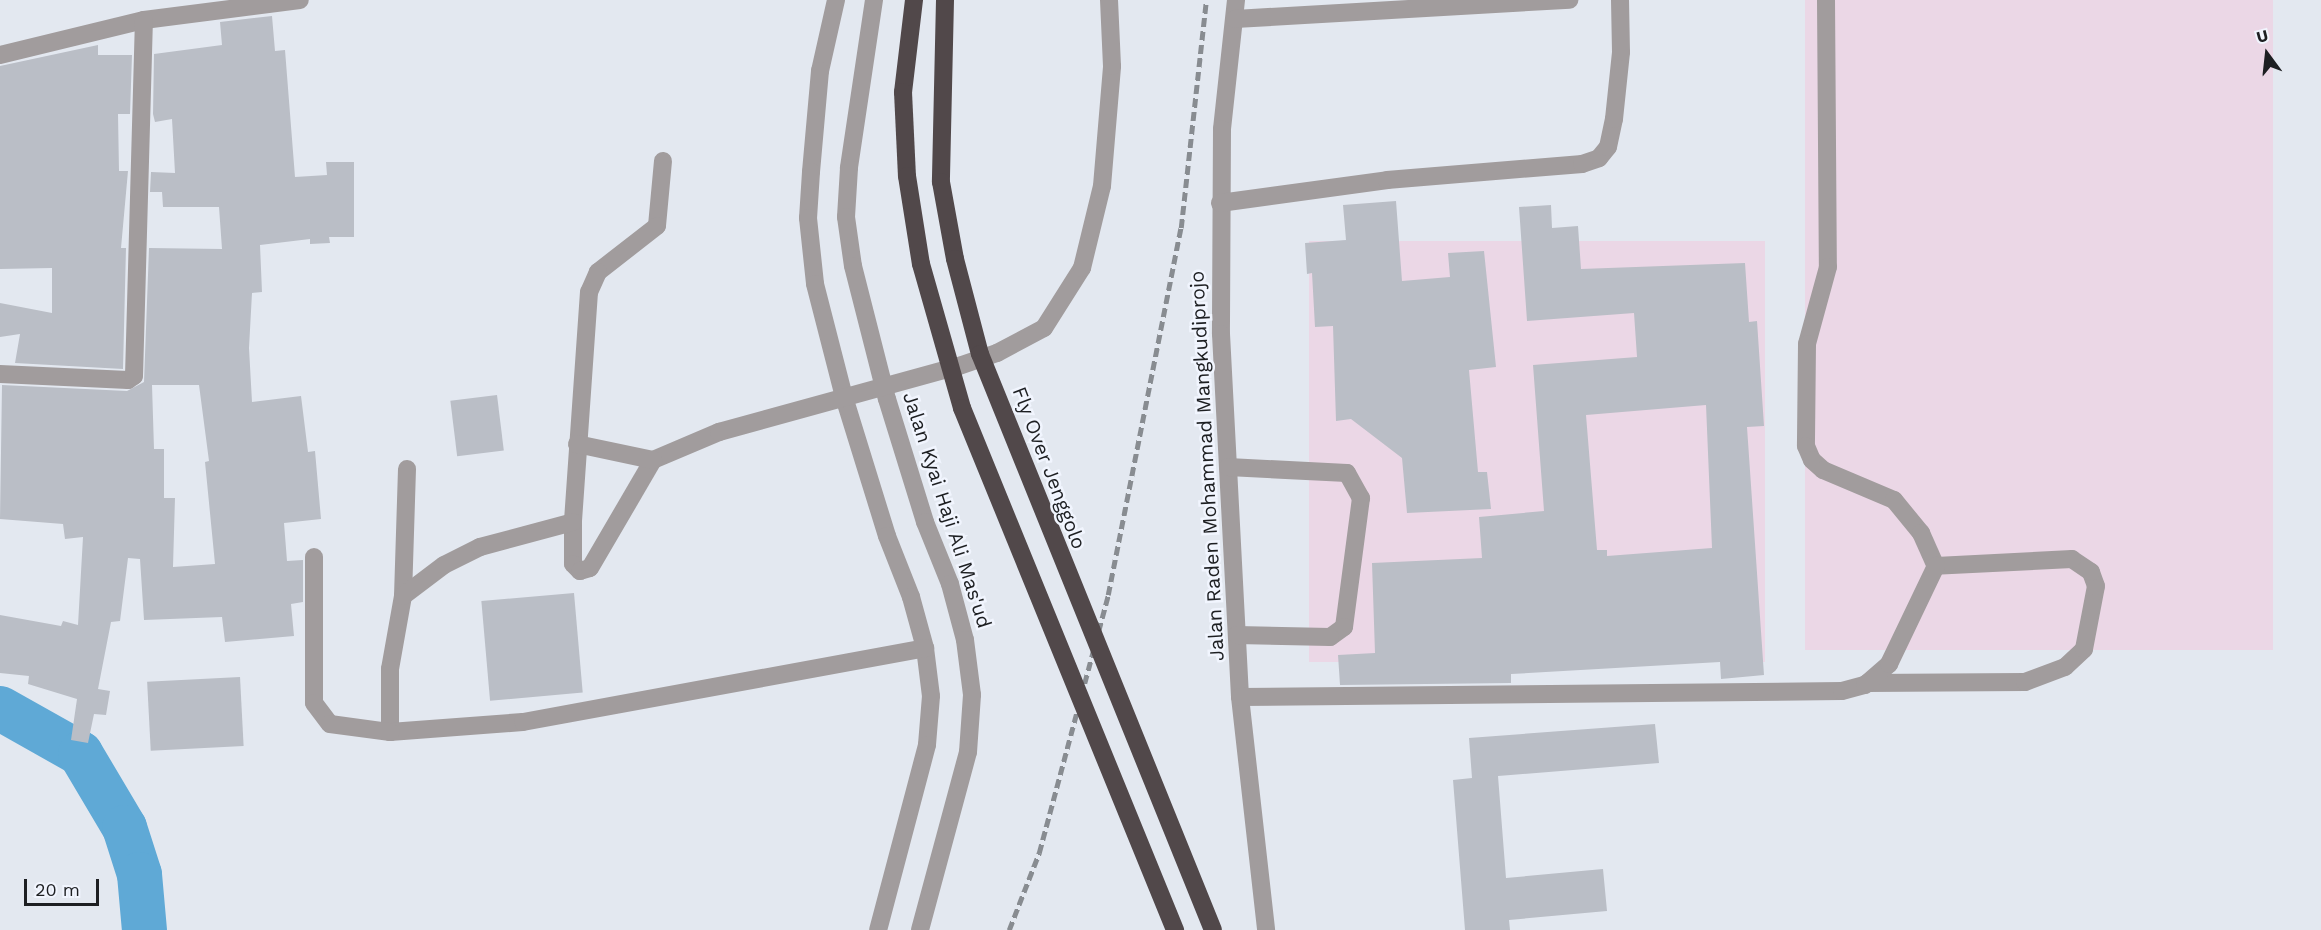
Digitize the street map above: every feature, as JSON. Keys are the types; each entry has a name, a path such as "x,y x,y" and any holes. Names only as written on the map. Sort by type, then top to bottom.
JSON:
{"highway":[{"path":"914,0 903,92 908,176 921,264 962,408 1176,930"},
{"name":"Fly Over Jenggolo","path":"945,0 941,182 955,259 980,354 1213,930"}],"street":[{"path":"0,55 144,20 300,0"},
{"path":"837,0 820,71 808,218 815,284 844,397 925,648 931,696 927,745 878,930"},
{"path":"874,0 864,49 846,217 853,266 883,385"},
{"path":"577,444 653,460 720,432 883,385 959,366 1026,340 1044,328 1082,268 1102,186 1112,66 1109,0"},
{"name":"Jalan Raden Mohammad Mangkudiprojo","path":"1236,0 1222,129 1220,203 1228,467 1240,697 1266,930"},
{"path":"1235,19 1569,0"},
{"path":"1220,203 1387,180 1582,164 1599,159 1608,147 1614,119 1621,52 1620,0"},
{"path":"1826,0 1828,267 1807,344 1806,446 1812,460 1823,470 1894,500 1921,533 1936,566"},
{"path":"0,374 128,380 134,376 144,20"},
{"path":"653,460 590,568 580,571 573,564 573,522 577,444 591,281 657,226 663,161"},
{"name":"Jalan Kyai Haji Ali Mas'ud","path":"883,385 925,522 950,584 965,640 972,695 968,752 920,930"},
{"path":"1228,467 1347,473 1361,498 1344,627 1330,637 1237,635"},
{"path":"390,732 390,669 403,596 407,469"},
{"path":"403,596 444,564 480,547 573,522"},
{"path":"314,557 314,703 330,724 390,732 523,722 925,648"},
{"path":"1240,697 1842,691 1867,683 2025,682 2065,667 2084,649 2096,586 2091,572 2073,558 1936,566"},
{"path":"1867,683 1889,664 1936,566"}],"shaded area":[{"path":"1805,0 2273,0 2273,650 1805,650"},
{"path":"1309,241 1765,241 1765,662 1309,662"}],"building":[{"path":"272,16 275,51 285,50 295,177 327,175 326,162 354,162 354,237 329,237 330,243 310,244 310,239 260,245 262,292 252,293 249,348 252,402 301,396 308,452 315,451 321,519 284,523 287,561 303,560 303,602 291,604 294,636 225,642 222,617 144,620 140,559 128,558 120,621 111,622 98,689 110,691 106,715 94,714 88,743 71,740 77,699 28,684 29,676 0,673 0,615 61,626 63,621 78,625 83,537 65,539 63,524 0,519 2,385 127,391 144,382 149,248 222,249 219,207 163,207 162,192 150,192 151,172 175,173 172,119 155,122 153,114 154,54 222,45 220,22","holes":["152,385 199,385 209,461 205,462 215,564 173,567 175,498 164,498 164,449 154,449"]},
{"path":"98,45 98,55 132,55 130,114 118,114 119,171 128,171 121,248 126,248 123,369 15,363 20,334 0,337 0,303 52,313 52,268 0,269 0,66"},
{"path":"1396,201 1402,281 1450,277 1448,253 1484,251 1496,367 1469,370 1478,472 1487,472 1491,509 1407,513 1402,458 1351,419 1336,421 1333,326 1315,327 1312,273 1307,274 1305,243 1346,240 1343,205"},
{"path":"1551,205 1552,228 1578,226 1581,269 1745,263 1749,322 1757,321 1764,426 1747,427 1764,675 1721,679 1720,662 1511,674 1511,683 1340,685 1338,655 1375,653 1372,563 1482,558 1479,517 1544,511 1533,365 1637,357 1634,313 1527,321 1519,207","holes":["1706,405 1712,548 1607,556 1607,550 1597,550 1586,415"]},
{"path":"497,395 504,451 457,456 450,401"},
{"path":"574,593 583,693 490,701 481,601"},
{"path":"240,677 244,746 151,751 147,682"},
{"path":"1655,724 1659,763 1498,776 1506,878 1603,869 1607,911 1509,920 1510,930 1465,930 1453,780 1472,778 1469,738"}],"waterway":[{"path":"0,708 80,753 124,827 139,874 144,930"}],"railway":[{"path":"1009,930 1039,853 1108,595 1181,228 1206,0"}]}
